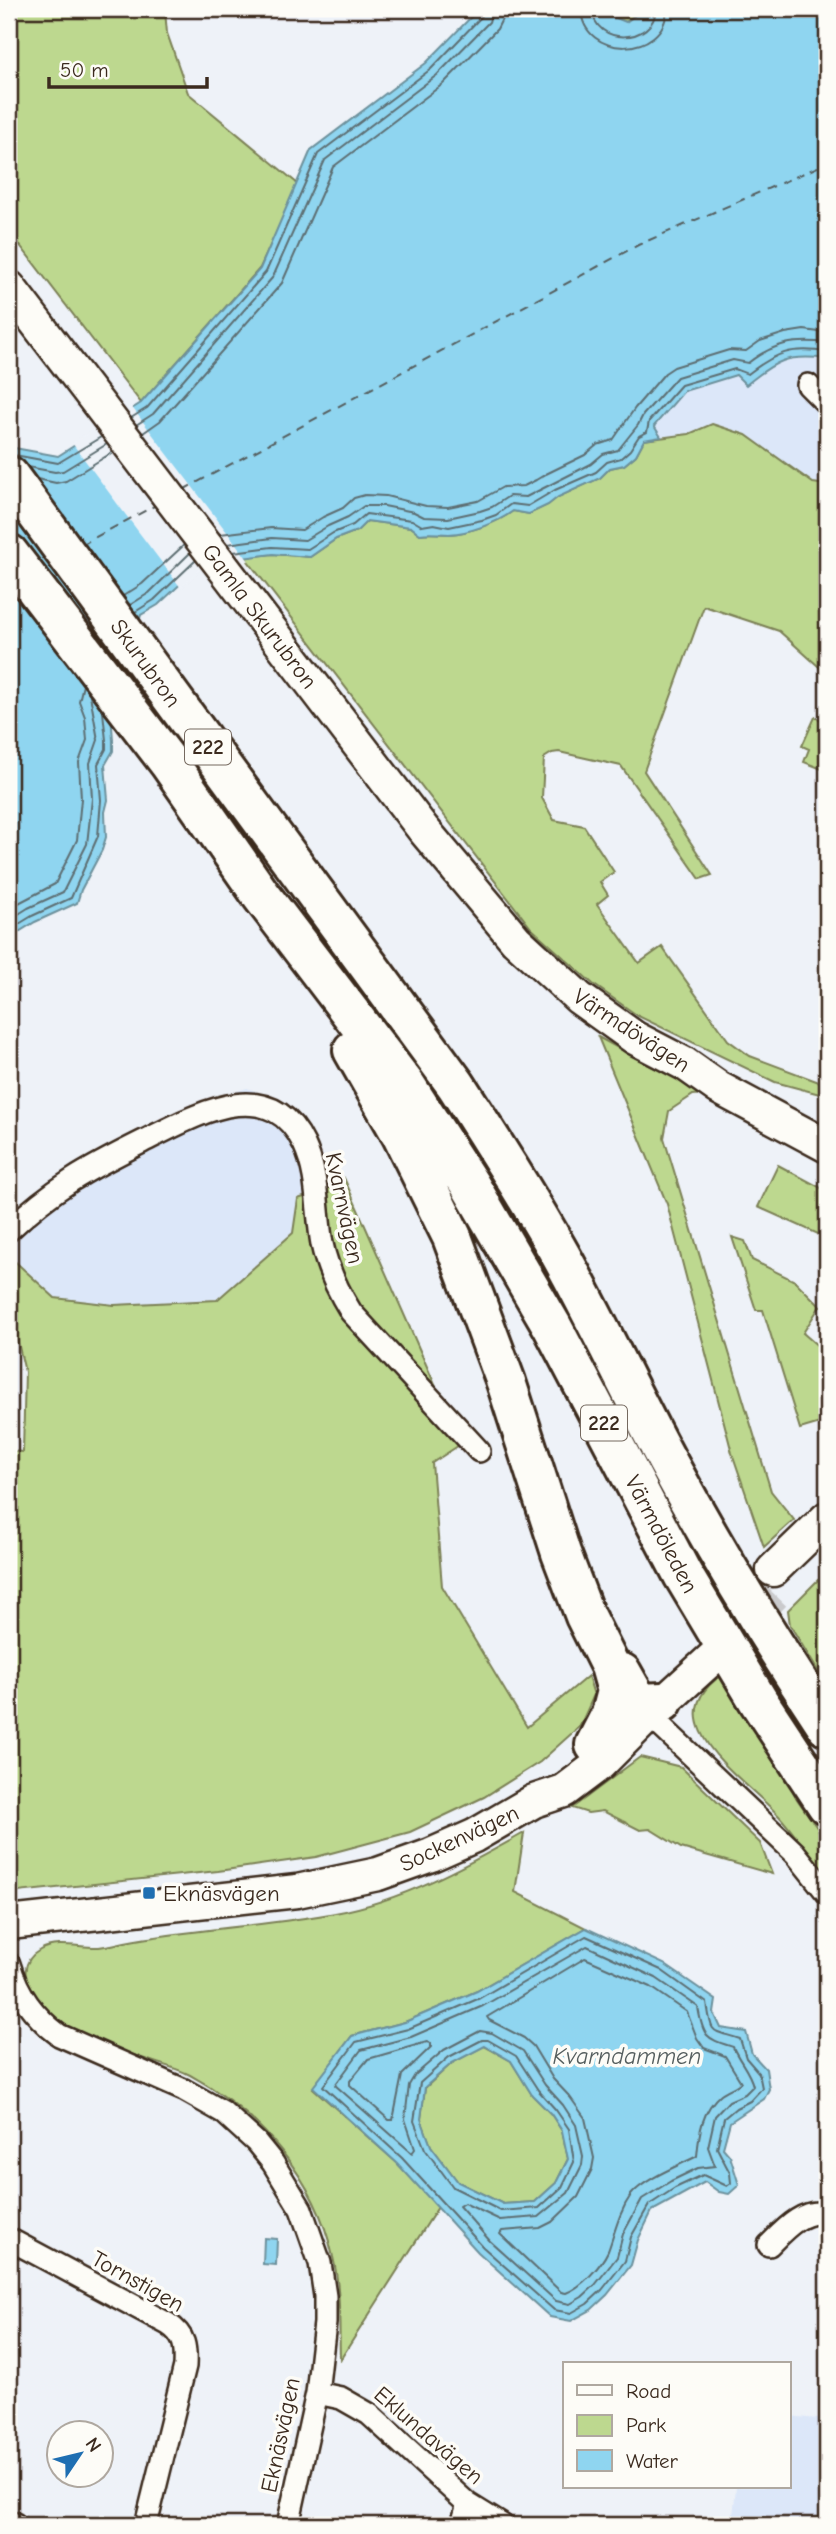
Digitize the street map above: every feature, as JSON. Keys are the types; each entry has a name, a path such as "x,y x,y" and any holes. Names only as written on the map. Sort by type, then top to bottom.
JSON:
{"highway":[{"name":"Skurubron","path":"9,476 409,1018"},
{"name":"Skurubron","path":"9,554 169,763 366,1051"},
{"name":"Värmdöleden","path":"409,1018 456,1085 524,1193 604,1336 666,1459 775,1648 827,1726"},
{"name":"Värmdöleden","path":"366,1051 407,1087 470,1185 583,1382 683,1576 759,1702 827,1805"},
{"path":"366,1051 401,1134 452,1237 506,1382 548,1520 585,1616 610,1666 640,1707 611,1714 595,1745"}],"main road":[{"name":"Gamla Skurubron","path":"9,287 414,818 516,940"},
{"name":"Värmdövägen","path":"516,940 579,998 635,1038 685,1064 719,1088 827,1146"},
{"name":"Värmdövägen","path":"719,1088 827,1132"},
{"path":"827,1518 779,1578 827,1544"},
{"name":"Sockenvägen","path":"9,1923 297,1891 378,1874 431,1855 474,1836 534,1801 564,1791 600,1764 640,1707 713,1645"},
{"name":"Sockenvägen","path":"534,1801 595,1745"}],"street":[{"path":"808,385 827,404"},
{"name":"Kvarnvägen","path":"9,1230 68,1181 181,1122 215,1107 260,1105 280,1115 302,1141 311,1162 318,1197 322,1245 330,1270 351,1312 480,1451"},
{"path":"640,1707 794,1853 827,1893"},
{"name":"Eknäsvägen","path":"9,1964 15,2001 59,2035 204,2099 239,2125 273,2162 302,2209 320,2263 326,2323 317,2393 288,2525"},
{"path":"769,2245 786,2227 806,2215 823,2212 827,2215"},
{"name":"Tornstigen","path":"9,2239 168,2323 184,2339 185,2367 146,2525"},
{"name":"Eklundavägen","path":"317,2393 341,2398 369,2413 468,2504 502,2525"},
{"path":"462,2525 468,2504"}],"shaded area":[{"path":"805,357 827,359 827,485 813,483 746,435 712,424 689,434 661,437 654,427 684,391 736,375 746,385 771,364"},
{"path":"247,1088 287,1103 308,1132 329,1188 298,1199 293,1233 217,1300 114,1305 55,1298 9,1256 9,1220 100,1153 192,1106"},
{"path":"790,2416 827,2420 827,2525 732,2525 736,2488 790,2488"}],"green space":[{"path":"9,9 163,9 167,33 188,93 298,184 260,268 141,403 9,231"},
{"path":"606,9 643,9 626,22 611,16"},
{"path":"712,424 746,435 813,483 827,485 827,674 779,631 704,606 644,771 712,875 700,879 621,766 559,752 552,753 544,758 542,798 554,820 584,826 614,872 600,882 608,895 597,904 639,963 662,947 728,1040 750,1056 827,1085 827,1096 775,1082 638,1016 593,984 531,928 245,557 273,554 310,557 336,539 357,531 367,521 411,527 420,534 449,534 482,527 513,511 529,514 600,478 610,468 624,465 636,455 644,440 689,434"},
{"path":"815,717 827,723 827,771 804,762 809,749 802,746"},
{"path":"598,1037 653,1067 704,1089 702,1094 693,1095 669,1111 664,1138 771,1491 794,1520 764,1547 732,1453 667,1204"},
{"path":"778,1165 827,1191 827,1238 758,1207"},
{"path":"344,1178 461,1444 432,1463 442,1586 527,1727 588,1676 594,1695 580,1726 540,1762 484,1797 410,1832 316,1857 218,1871 9,1893 9,1451 23,1452 25,1372 12,1317 9,1315 9,1256 55,1298 114,1305 217,1300 293,1233 298,1199 329,1188"},
{"path":"732,1237 745,1241 752,1260 795,1281 820,1306 803,1333 827,1354 827,1421 800,1429 763,1310 756,1310"},
{"path":"827,1579 827,1686 790,1625 788,1610 818,1580 824,1582"},
{"path":"730,1670 797,1799 827,1842 827,1881 786,1824 725,1765 709,1746 699,1727 697,1707 706,1688"},
{"path":"640,1757 681,1767 760,1843 772,1874 681,1848 650,1829 640,1830 603,1811 588,1813 572,1808"},
{"path":"524,1833 515,1892 586,1928 477,1991 405,2022 352,2036 313,2088 397,2163 438,2207 340,2360 336,2270 325,2228 299,2175 281,2151 239,2108 190,2075 73,2031 52,2017 33,1995 27,1982 29,1959 40,1950 54,1945 99,1947 309,1917 360,1907 433,1881"},
{"path":"484,2046 511,2061 532,2095 551,2114 562,2131 568,2159 556,2183 535,2202 503,2204 458,2182 431,2146 421,2119 425,2088 452,2063"}],"water":[{"path":"482,9 606,9 611,16 626,22 643,9 827,9 827,359 792,358 775,364 746,385 736,375 684,391 654,426 661,437 644,440 636,455 624,465 610,468 600,478 529,514 513,511 482,527 449,534 420,534 411,527 367,521 357,531 336,539 310,557 273,554 203,563 158,605 141,615 111,713 113,751 105,765 108,800 105,812 106,837 77,903 35,922 9,938 9,447 58,456 141,403 260,269 311,150 426,63"},
{"name":"Kvarndammen","path":"586,1928 664,1964 716,2000 714,2013 721,2028 746,2032 752,2054 766,2069 769,2089 764,2099 730,2122 723,2148 730,2156 739,2185 729,2194 719,2192 705,2182 652,2211 638,2240 631,2265 591,2310 571,2321 550,2317 478,2252 397,2163 313,2087 352,2036 405,2022 477,1991","holes":["485,2046 511,2061 532,2095 551,2114 562,2131 568,2159 556,2183 535,2202 503,2204 458,2182 431,2146 421,2119 425,2087 452,2063"]},
{"path":"264,2238 277,2239 276,2265 263,2264"}],"pier":[{"path":"131,406 249,561 204,566 181,588 72,443"}],"ferry route":[{"path":"183,490 638,245 827,163"},
{"path":"81,545 156,505"}],"tunnel":[{"path":"719,1652 784,1585"}],"place":[{"name":"Eknäsvägen","path":"149,1893"}]}
